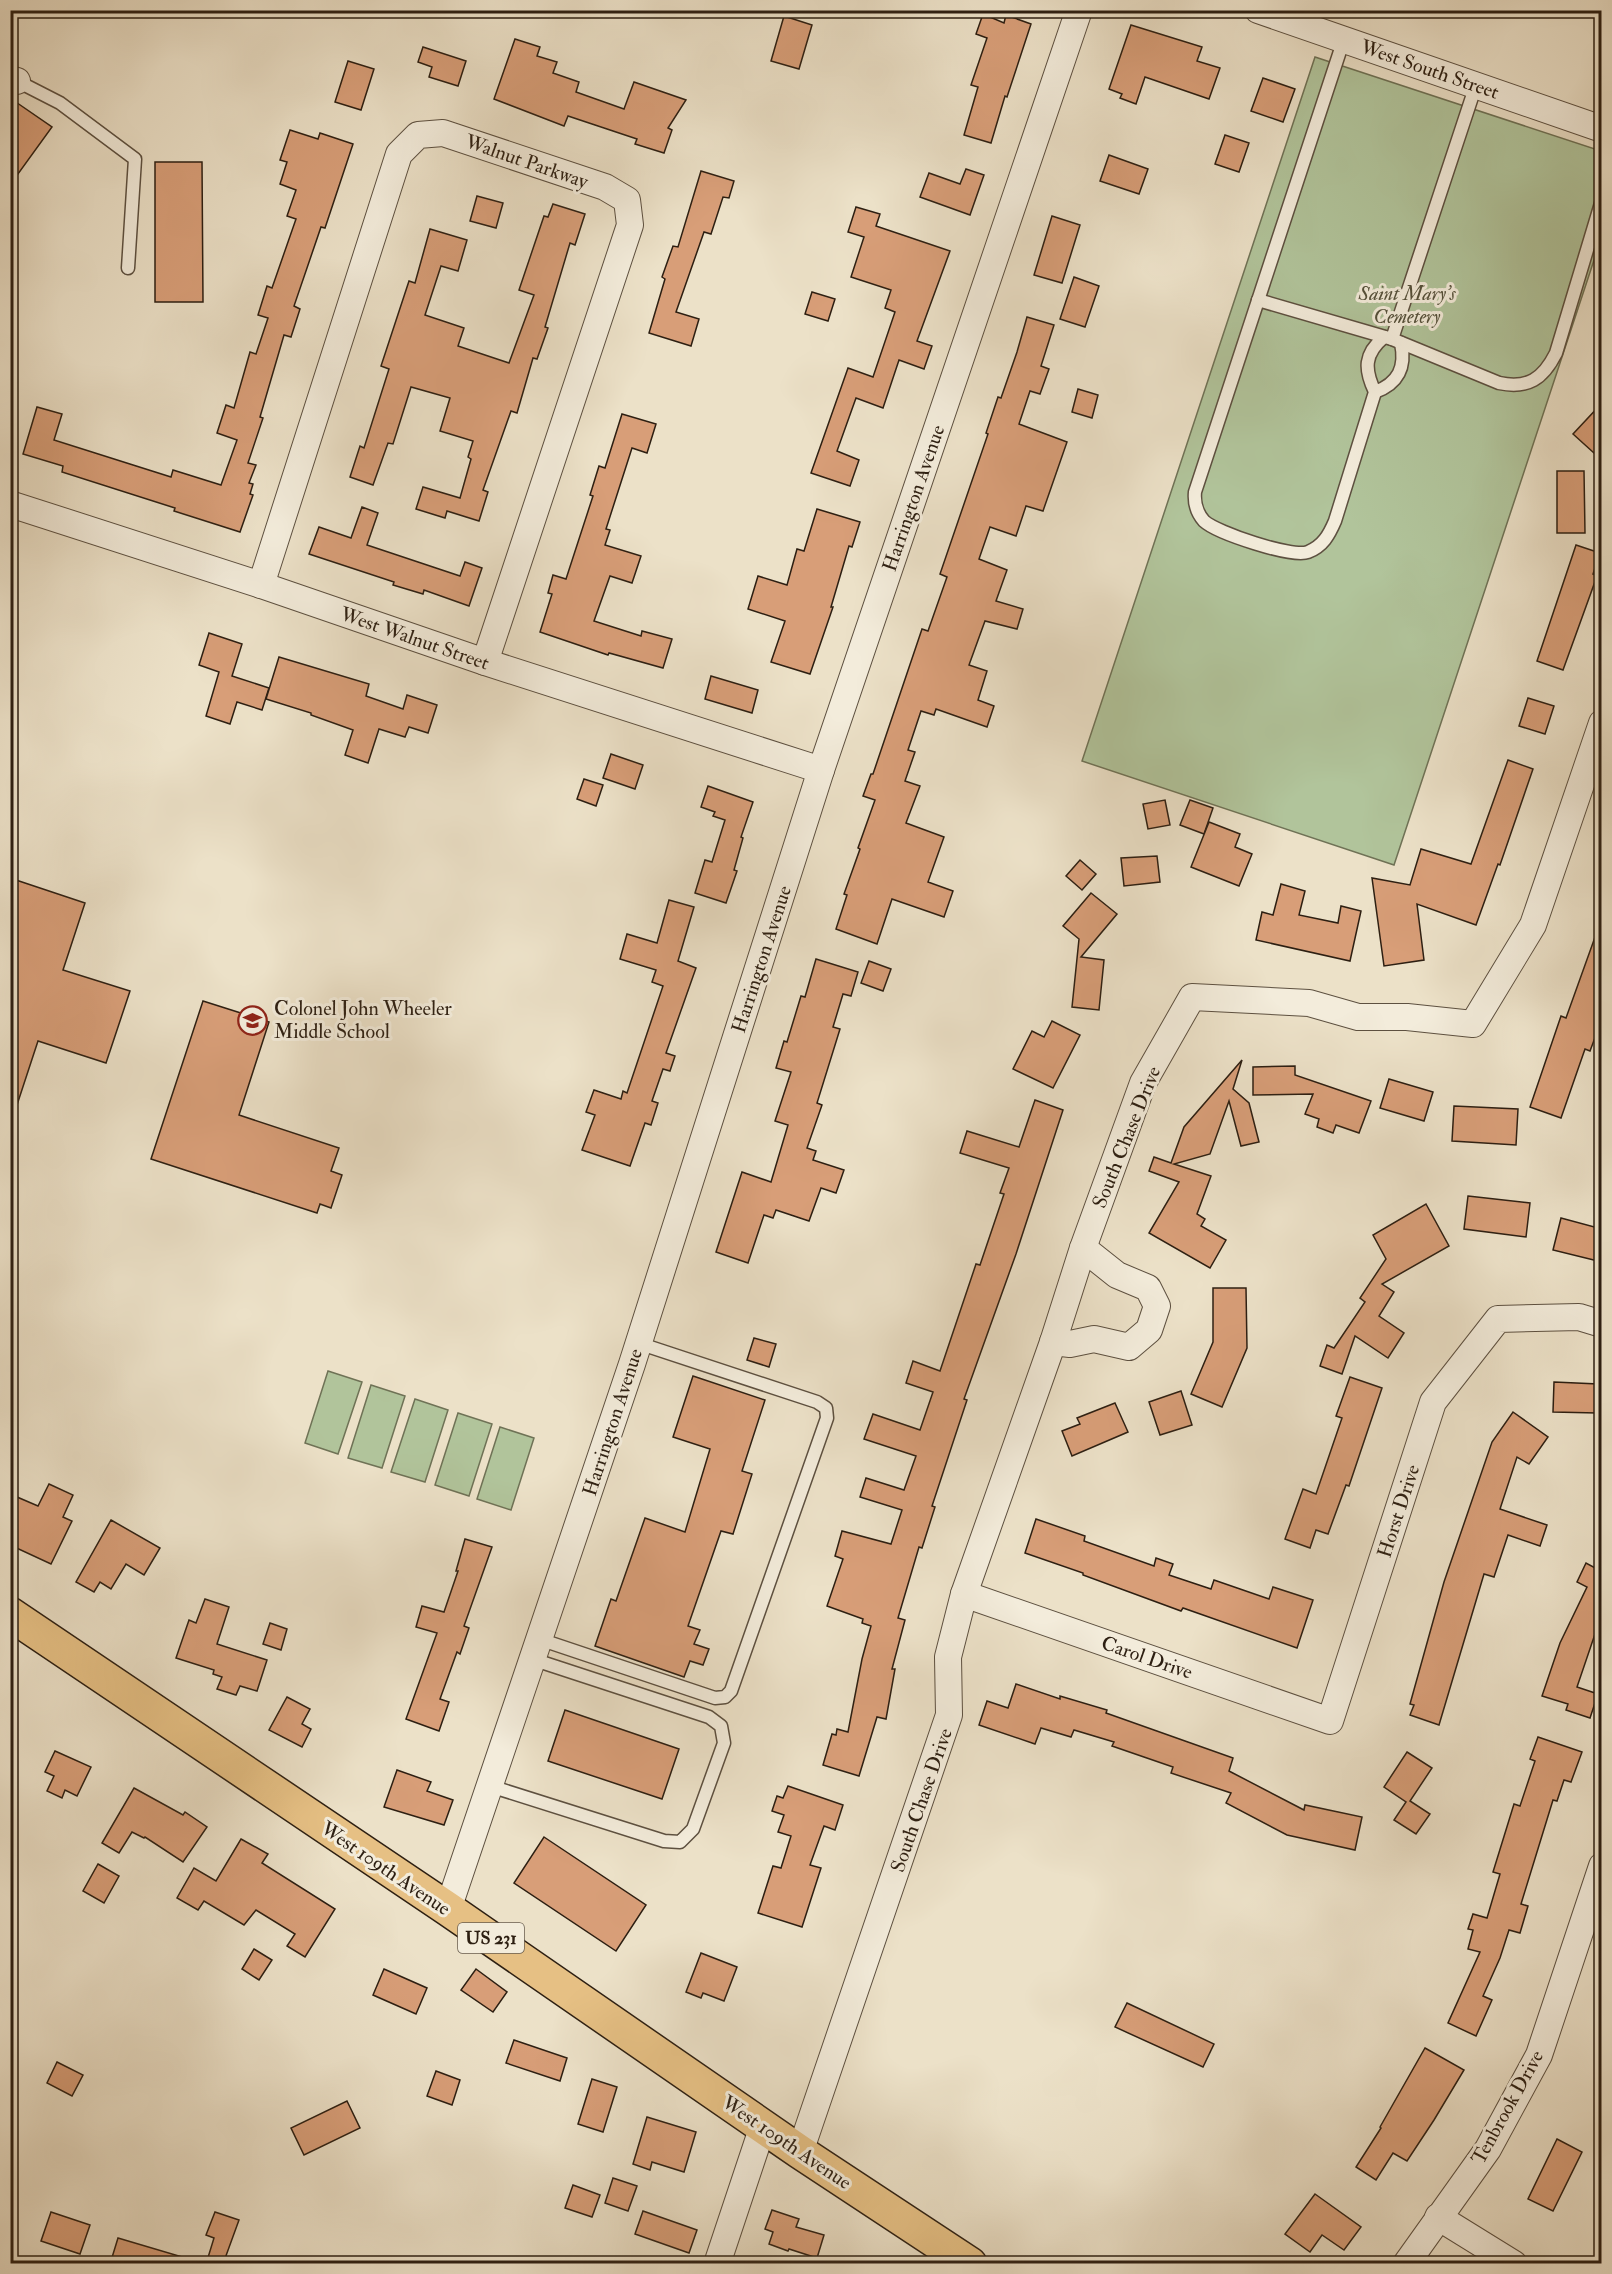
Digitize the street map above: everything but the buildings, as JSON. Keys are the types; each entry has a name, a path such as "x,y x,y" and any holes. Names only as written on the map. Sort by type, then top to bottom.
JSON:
{"main road":[{"name":"West 109th Avenue","path":"10,1614 448,1909 800,2152 970,2264"}],"street":[{"name":"Harrington Avenue","path":"448,1909 638,1343 821,770 1079,10"},
{"name":"West South Street","path":"1258,10 1331,27 1476,85 1602,129"},
{"name":"Walnut Parkway","path":"261,585 399,154 418,135 443,133 605,187 627,200 630,225 485,662"},
{"name":"West Walnut Street","path":"10,504 261,585 485,662 821,770"},
{"name":"South Chase Drive","path":"800,2152 949,1715 948,1657 964,1594 1053,1342 1083,1248 1143,1083 1192,997 1309,1003 1358,1017 1407,1017 1473,1024 1533,925 1602,723"},
{"path":"1053,1342 1070,1344 1094,1339 1129,1347 1149,1330 1156,1306 1148,1288 1117,1275 1083,1248"},
{"name":"Horst Drive","path":"1330,1721 1433,1402 1498,1319 1579,1317 1602,1324"},
{"name":"Carol Drive","path":"964,1594 1330,1721"},
{"name":"Tenbrook Drive","path":"1406,2264 1488,2149 1539,2055 1602,1866"},
{"path":"717,2264 763,2126"},
{"path":"1438,2217 1514,2264"}],"lane":[{"path":"1331,27 1258,300 1195,492 1194,501 1198,512 1206,522 1218,530 1278,550 1306,553 1317,547 1327,537 1335,521 1375,392 1371,383 1368,361 1374,345 1392,340"},
{"path":"14,80 60,103 135,159 128,268"},
{"path":"1375,392 1385,388 1400,374 1403,365 1392,340 1476,85"},
{"path":"1258,300 1392,340 1499,383 1514,386 1528,383 1550,366 1556,353 1602,200"},
{"path":"536,1649 715,1698 725,1697 731,1691 827,1418 826,1408 817,1402 638,1343"},
{"path":"489,1786 664,1841 680,1842 693,1829 724,1743 721,1726 709,1717 536,1649"}],"green space":[{"name":"Saint Mary's Cemetery","path":"1315,57 1601,151 1601,239 1394,865 1082,761"},
{"path":"328,1371 362,1382 338,1454 305,1443"},
{"path":"371,1385 405,1396 382,1468 348,1458"},
{"path":"415,1399 448,1410 425,1482 391,1472"},
{"path":"458,1413 492,1424 469,1496 435,1485"},
{"path":"500,1427 534,1438 511,1510 477,1499"}],"place":[{"name":"Colonel John Wheeler Middle School","path":"253,1020"}]}
